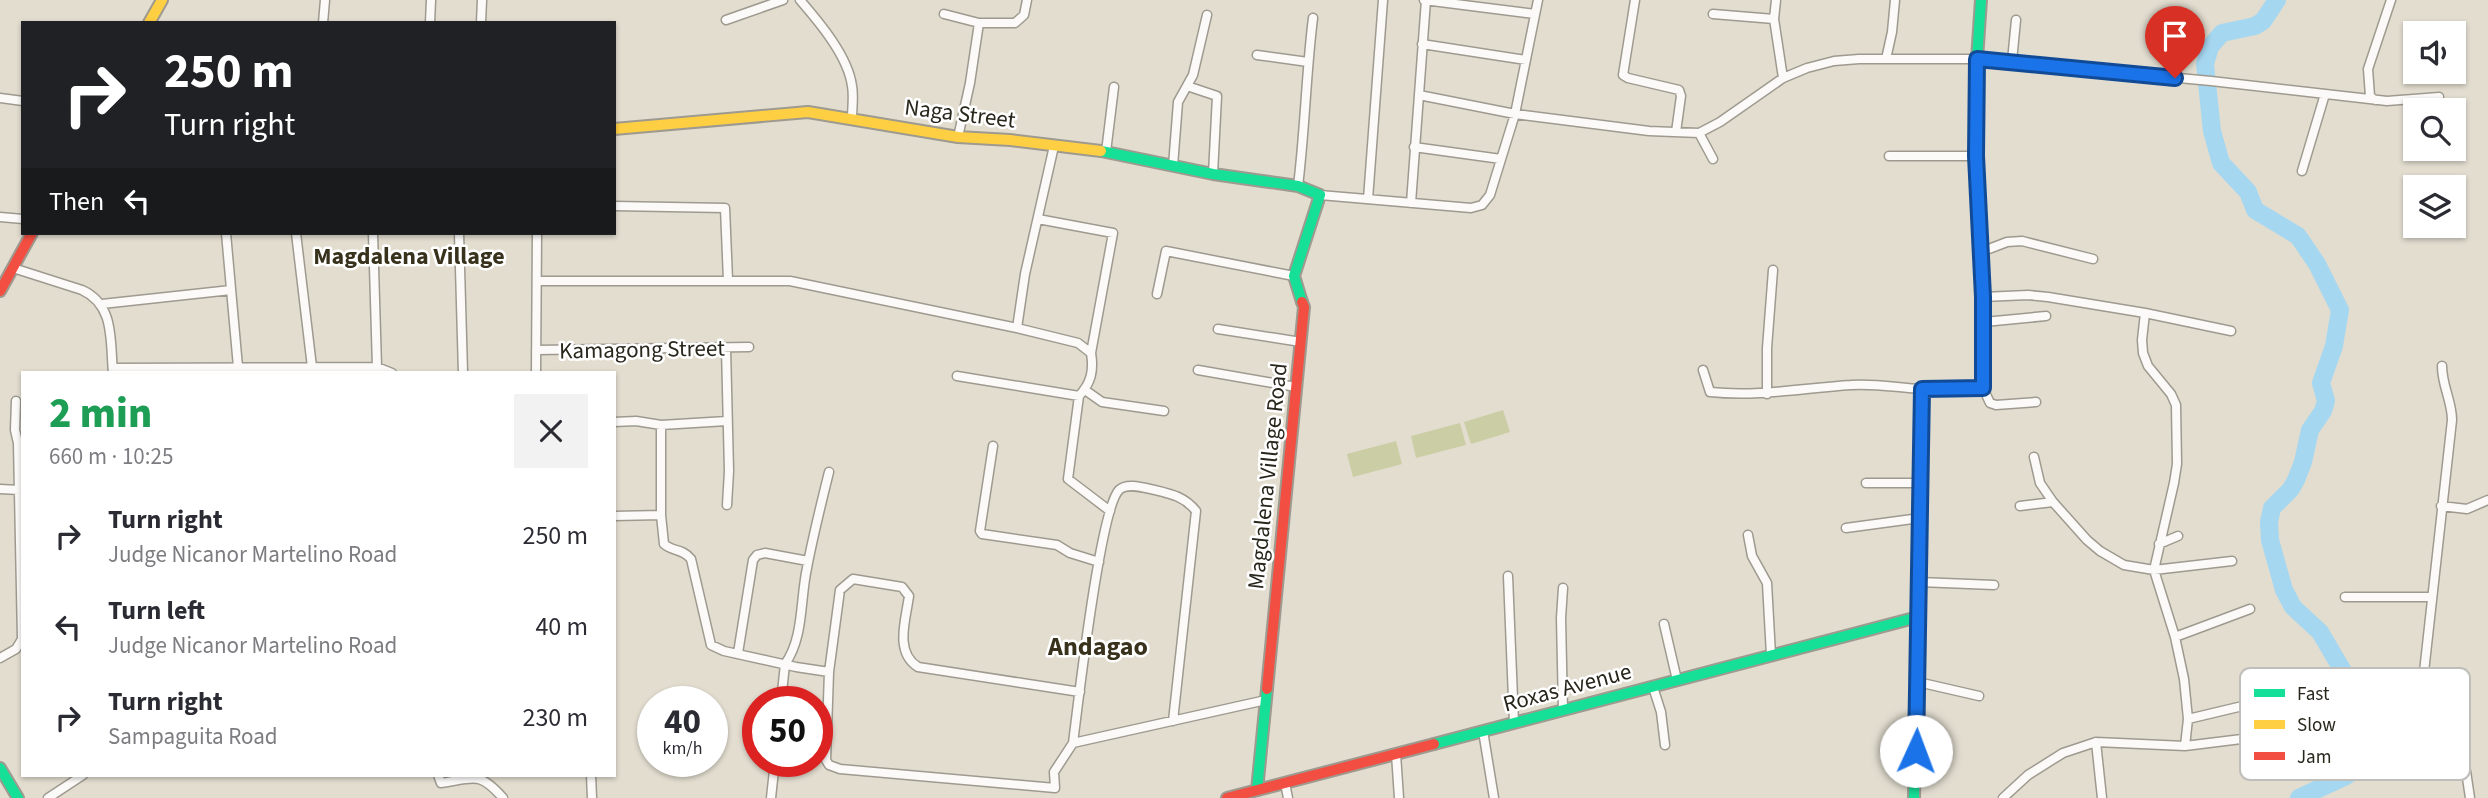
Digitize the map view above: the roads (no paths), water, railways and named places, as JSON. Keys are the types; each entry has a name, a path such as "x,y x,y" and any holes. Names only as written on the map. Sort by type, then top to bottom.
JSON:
{"street":[{"path":"150,21 162,0"},
{"path":"323,21 324,0"},
{"path":"430,0 430,21"},
{"path":"481,21 482,0"},
{"path":"726,20 783,0"},
{"path":"800,0 824,29 843,60 852,84 852,119"},
{"path":"944,14 979,23 1015,23 1024,15 1027,0"},
{"path":"1368,199 1384,0"},
{"path":"1410,203 1425,0 1453,1 1535,14"},
{"path":"1312,18 1305,129 1298,186 1320,195 1471,208 1482,205 1490,195 1515,114 1538,0"},
{"path":"1635,0 1623,75 1679,90 1681,96 1676,132"},
{"path":"1776,0 1774,19 1783,78"},
{"path":"1886,58 1895,0"},
{"path":"1981,0 1977,59 1976,156 1984,322 1983,388 1990,403 1996,405 2036,402"},
{"path":"2375,100 2371,96 2368,69 2391,0"},
{"path":"1713,14 1774,19"},
{"path":"1173,166 1178,102 1196,64 1207,15"},
{"path":"2012,61 2016,20"},
{"path":"958,137 979,23"},
{"path":"1422,44 1526,60"},
{"path":"1257,55 1308,62"},
{"path":"1419,95 1515,114 1649,131 1699,133 1720,122 1783,78 1807,68 1834,61 1886,58 2012,61 2375,100 2404,101 2439,97"},
{"path":"1186,86 1216,96 1213,174"},
{"path":"1106,152 1114,87"},
{"path":"2302,171 2325,94"},
{"path":"0,97 21,101"},
{"name":"Naga Street","path":"616,128 808,112 958,137 1010,140 1106,152 1213,174 1298,186"},
{"path":"1699,133 1713,159"},
{"path":"1017,328 1025,274 1054,146"},
{"path":"1414,147 1501,159"},
{"path":"1889,156 1976,156"},
{"path":"1157,294 1166,251 1294,276 1320,195"},
{"path":"616,206 725,208 728,280"},
{"path":"0,217 21,219"},
{"path":"1038,219 1113,233 1091,353 1094,368 1082,393 1068,479 1110,510"},
{"path":"0,291 31,235"},
{"path":"226,235 238,367"},
{"path":"296,235 313,367"},
{"path":"373,235 377,367"},
{"path":"459,235 463,371"},
{"path":"536,371 537,235"},
{"path":"1981,252 2007,242 2022,241 2093,259"},
{"path":"13,268 82,290 102,304 107,313 113,370 377,367 387,371"},
{"path":"1767,394 1766,348 1773,270"},
{"name":"Magdalena Village Road","path":"1257,790 1304,307 1294,276"},
{"path":"537,281 790,281 1017,328 1079,343 1091,353"},
{"path":"102,304 231,290"},
{"path":"1983,297 2028,295 2145,313 2231,331"},
{"path":"2145,313 2143,354 2148,366 2171,394 2176,405 2177,464 2154,570 2175,638 2184,679 2188,719 2185,746"},
{"path":"1984,322 2046,316"},
{"path":"1218,329 1301,342"},
{"name":"Kamagong Street","path":"536,350 749,347"},
{"path":"726,348 729,471 727,505"},
{"path":"2424,668 2452,420 2452,409 2442,379 2442,366"},
{"path":"1198,370 1297,387"},
{"path":"1703,370 1710,392 1767,394 1854,384 1922,389 1983,388"},
{"path":"957,376 1082,393 1102,402 1164,411"},
{"path":"1914,798 1922,389"},
{"path":"16,401 15,430 20,443 21,589"},
{"path":"616,422 636,421 661,425 727,421"},
{"path":"661,425 660,515 664,544 681,549 691,559 711,645 724,651 829,673"},
{"path":"993,446 982,534 1057,545 1070,553 1099,562"},
{"path":"2034,457 2040,483 2053,502 2087,540 2124,565 2154,570 2232,561"},
{"path":"783,686 785,663 793,653 808,561 829,472"},
{"path":"1866,483 1920,483"},
{"path":"1060,798 1055,788 1054,772 1073,743 1099,562 1110,510 1117,492 1122,488 1135,486 1186,499 1196,511 1173,721"},
{"path":"0,489 19,490"},
{"path":"2441,506 2467,509 2488,500"},
{"path":"2020,506 2053,502"},
{"path":"616,516 660,515"},
{"path":"1846,528 1920,518"},
{"path":"1748,535 1752,556 1767,583 1771,656"},
{"path":"2159,544 2178,536"},
{"path":"738,653 753,560 757,555 765,553 808,561"},
{"path":"1508,576 1514,723"},
{"path":"1055,788 829,765 825,754 829,673 840,590 853,579 902,587 909,596 903,644 906,656 918,667 1080,692"},
{"path":"1919,582 1994,585"},
{"path":"1563,588 1563,710"},
{"path":"2344,597 2432,597"},
{"path":"2175,638 2250,609"},
{"name":"Roxas Avenue","path":"1229,798 1918,617"},
{"path":"1664,624 1677,680"},
{"path":"0,658 16,649 21,641"},
{"path":"1918,682 1979,696"},
{"path":"1653,687 1661,712 1665,745"},
{"path":"1073,743 1266,700"},
{"path":"2188,719 2240,707"},
{"path":"1483,731 1494,798"},
{"path":"2003,798 2028,775 2063,753 2096,742 2185,746 2240,740"},
{"path":"2096,742 2102,798"},
{"path":"1396,754 1399,798"},
{"path":"0,768 18,798"},
{"path":"48,798 80,777"},
{"path":"439,777 441,783 475,777 484,779 503,798"},
{"path":"591,777 592,798"},
{"path":"771,798 773,777"},
{"path":"2467,780 2470,798"},
{"path":"1285,783 1288,798"}],"waterway":[{"path":"2277,0 2263,21 2255,26 2222,33 2210,47 2205,64 2212,131 2221,163 2248,192 2255,210 2298,236 2317,264 2340,310 2334,346 2321,383 2326,401 2323,411 2310,430 2296,480 2272,508 2269,522 2270,540 2284,590 2293,607 2320,632 2341,668"},
{"path":"2299,798 2337,780"}],"district":[{"name":"Magdalena Village","path":"409,256"},
{"name":"Andagao","path":"1098,646"}]}
